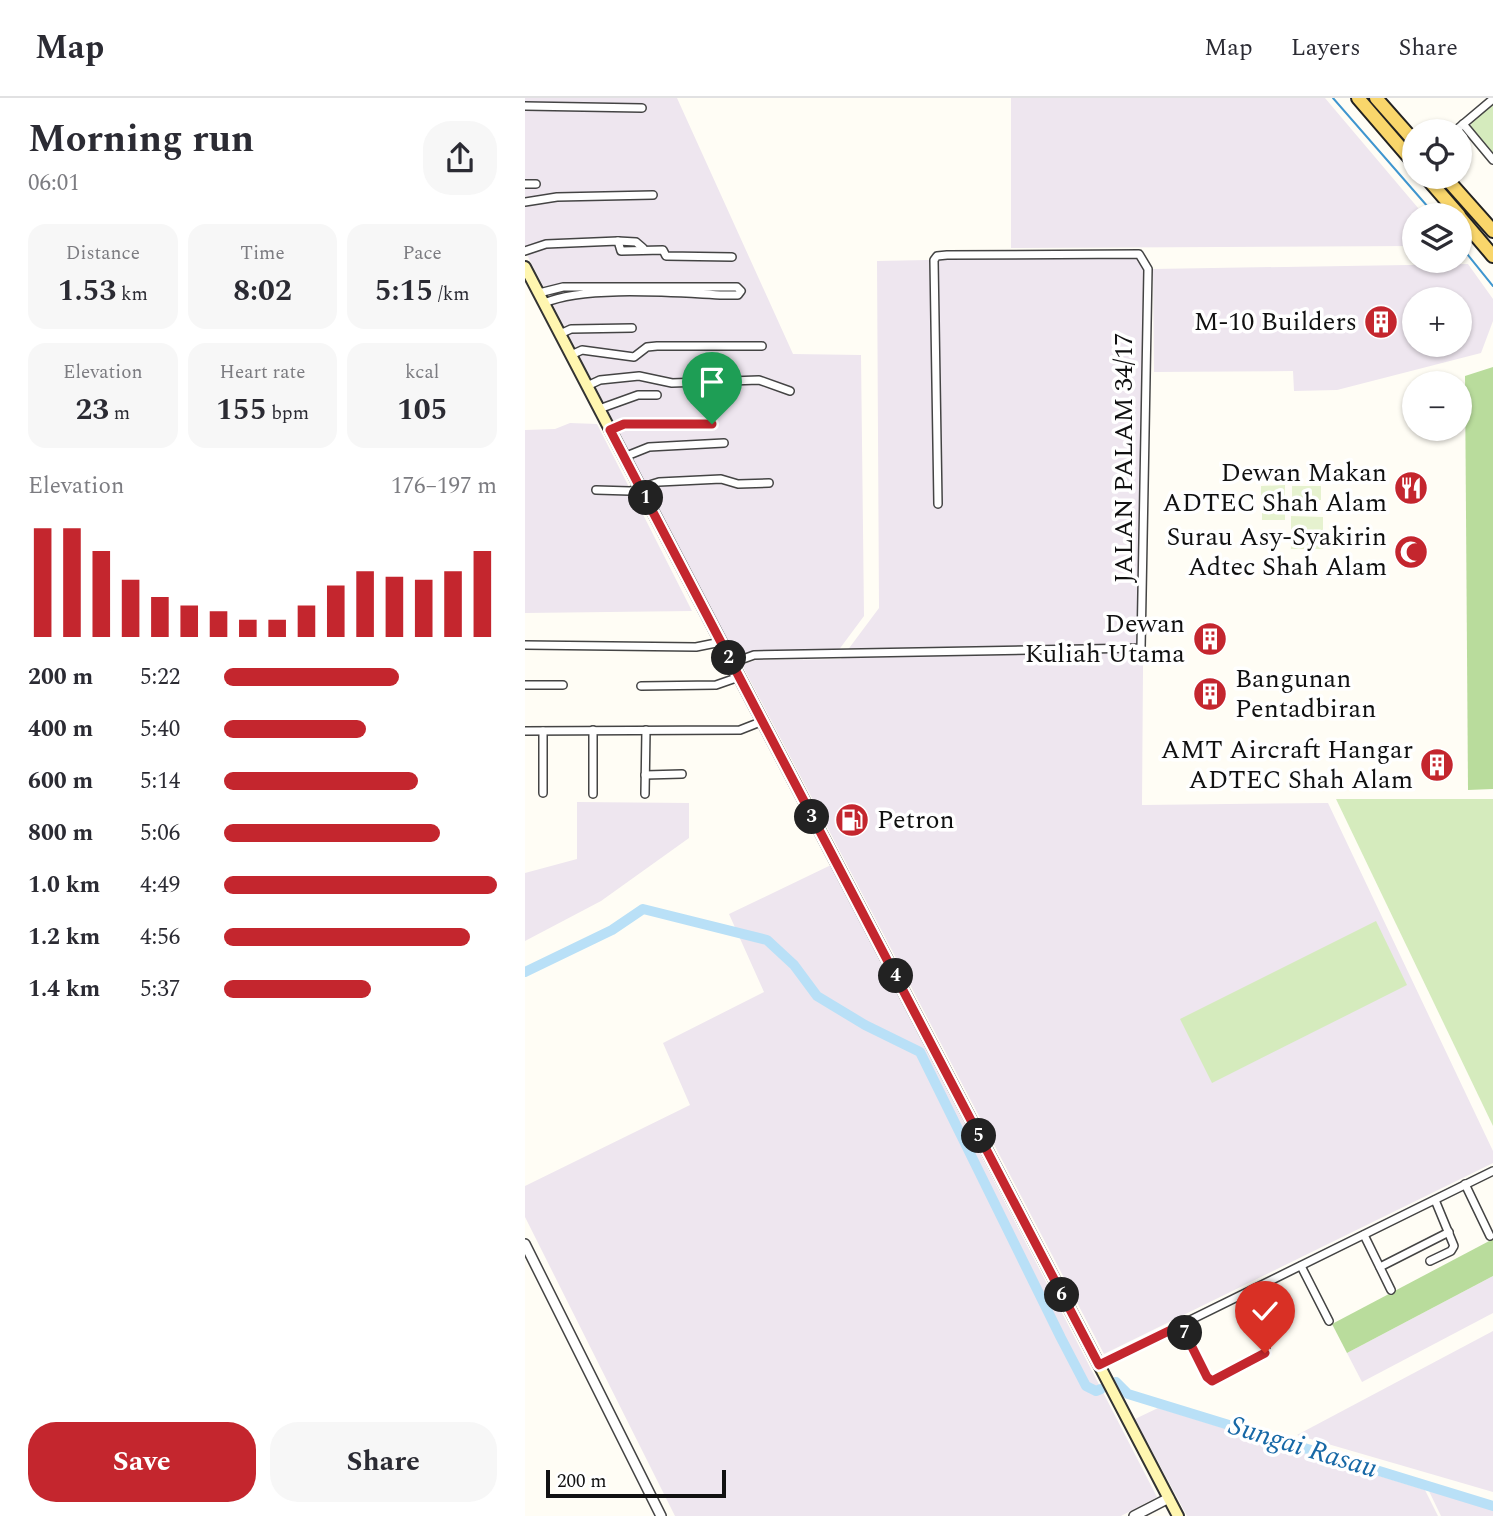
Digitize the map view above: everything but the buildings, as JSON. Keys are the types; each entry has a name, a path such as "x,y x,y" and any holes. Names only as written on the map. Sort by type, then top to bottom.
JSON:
{"main road":[{"path":"1357,98 1402,149"},
{"path":"1376,98 1402,127"},
{"path":"1436,189 1448,203"},
{"path":"1455,189 1493,232"},
{"path":"1472,231 1493,256"},
{"path":"525,267 1178,1516"}],"street":[{"path":"1469,119 1493,99"},
{"path":"525,106 642,108"},
{"path":"1472,135 1493,160"},
{"path":"525,184 536,184"},
{"path":"525,202 557,197 653,195"},
{"path":"525,251 546,244 618,242 621,251 643,248 663,250 666,256 732,257"},
{"name":"JALAN PALAM 34/17","path":"732,663 754,655 1141,648 1148,269 1139,254 937,256 934,266 938,505"},
{"path":"554,288 701,291 588,295 541,298 554,288"},
{"path":"560,334 571,329 632,328"},
{"path":"571,355 582,350 634,357 647,347 657,346 762,346"},
{"path":"587,386 600,380 639,376 672,383 759,380 790,391"},
{"path":"638,394 639,376"},
{"path":"599,409 638,394 657,395"},
{"path":"610,430 624,424 712,424"},
{"path":"624,457 649,447 724,443"},
{"path":"596,491 641,488 659,482 709,480 769,484"},
{"path":"525,645 696,647 721,642"},
{"path":"641,686 716,685 740,677"},
{"path":"525,685 563,685"},
{"path":"525,731 740,730 762,721"},
{"path":"593,730 593,794"},
{"path":"645,794 646,730"},
{"path":"543,731 543,793"},
{"path":"645,775 682,775"},
{"path":"1099,1365 1493,1171"},
{"path":"1465,1184 1490,1236"},
{"path":"1430,1261 1453,1249 1435,1199"},
{"path":"1380,1267 1449,1232"},
{"path":"1364,1235 1391,1290"},
{"path":"525,1244 661,1516"},
{"path":"1301,1266 1329,1321"},
{"path":"1181,1325 1207,1377 1212,1381 1222,1377 1265,1353 1266,1348 1241,1296"},
{"path":"651,1497 655,1516"},
{"path":"1134,1516 1169,1498"}],"shaded area":[{"path":"525,98 677,98 793,354 861,355 864,616 838,651 734,653 525,251"},
{"path":"1011,98 1325,98 1414,203 1402,203 1402,246 1011,248"},
{"path":"1137,256 1146,269 1142,805 1328,803 1493,1151 1493,1163 1104,1354 742,665 756,660 841,659 879,608 877,261"},
{"path":"1402,265 1402,273 1472,273 1472,270 1493,299 1493,321 1481,353 1472,355 1472,287 1402,287 1402,357 1465,357 1402,371 1402,373 1337,390 1294,391 1293,371 1154,372 1153,269"},
{"path":"570,423 597,424 692,611 525,613 525,430 555,429"},
{"path":"577,802 689,803 689,838 601,901 525,941 525,873 577,859"},
{"path":"831,865 1157,1497 1121,1516 675,1516 525,1217 525,1186 690,1105 663,1043 764,992 729,914"},
{"path":"1493,1276 1493,1313 1362,1382 1347,1353"},
{"path":"1493,1331 1493,1492 1297,1435"},
{"path":"1158,1408 1425,1490 1438,1516 1187,1516 1135,1419"},
{"path":"1427,1487 1493,1507 1493,1516 1441,1516"}],"green space":[{"path":"1493,104 1493,155 1472,130 1472,122"},
{"path":"1493,367 1493,789 1468,790 1465,441 1472,441 1472,374"},
{"path":"1285,485 1285,500 1261,501 1261,486"},
{"path":"1292,486 1321,486 1321,500 1292,500"},
{"path":"1262,505 1285,505 1285,520 1262,520"},
{"path":"1291,516 1323,517 1323,549 1291,549"},
{"path":"1336,799 1493,799 1493,1126"},
{"path":"1376,921 1407,985 1212,1083 1180,1019"},
{"path":"1493,1239 1493,1276 1347,1353 1332,1324"}],"waterway":[{"path":"1333,98 1425,203"},
{"path":"1472,260 1493,286"},
{"name":"Sungai Rasau","path":"525,972 612,930 643,909 767,940 794,965 817,996 865,1025 920,1052 1086,1386 1096,1391 1101,1389"},
{"name":"Sungai Rasau","path":"1116,1382 1128,1394 1493,1506"}],"place":[{"name":"M-10 Builders","path":"1381,322"},
{"name":"Dewan Makan ADTEC Shah Alam","path":"1411,488"},
{"name":"Surau Asy-Syakirin Adtec Shah Alam","path":"1411,552"},
{"name":"Dewan Kuliah Utama","path":"1210,639"},
{"name":"Bangunan Pentadbiran","path":"1210,694"},
{"name":"AMT Aircraft Hangar ADTEC Shah Alam","path":"1437,765"},
{"name":"Petron","path":"852,820"}],"route":[{"path":"712,424 624,424 610,430 1099,1365 1181,1325 1207,1377 1212,1381 1265,1353"}]}
